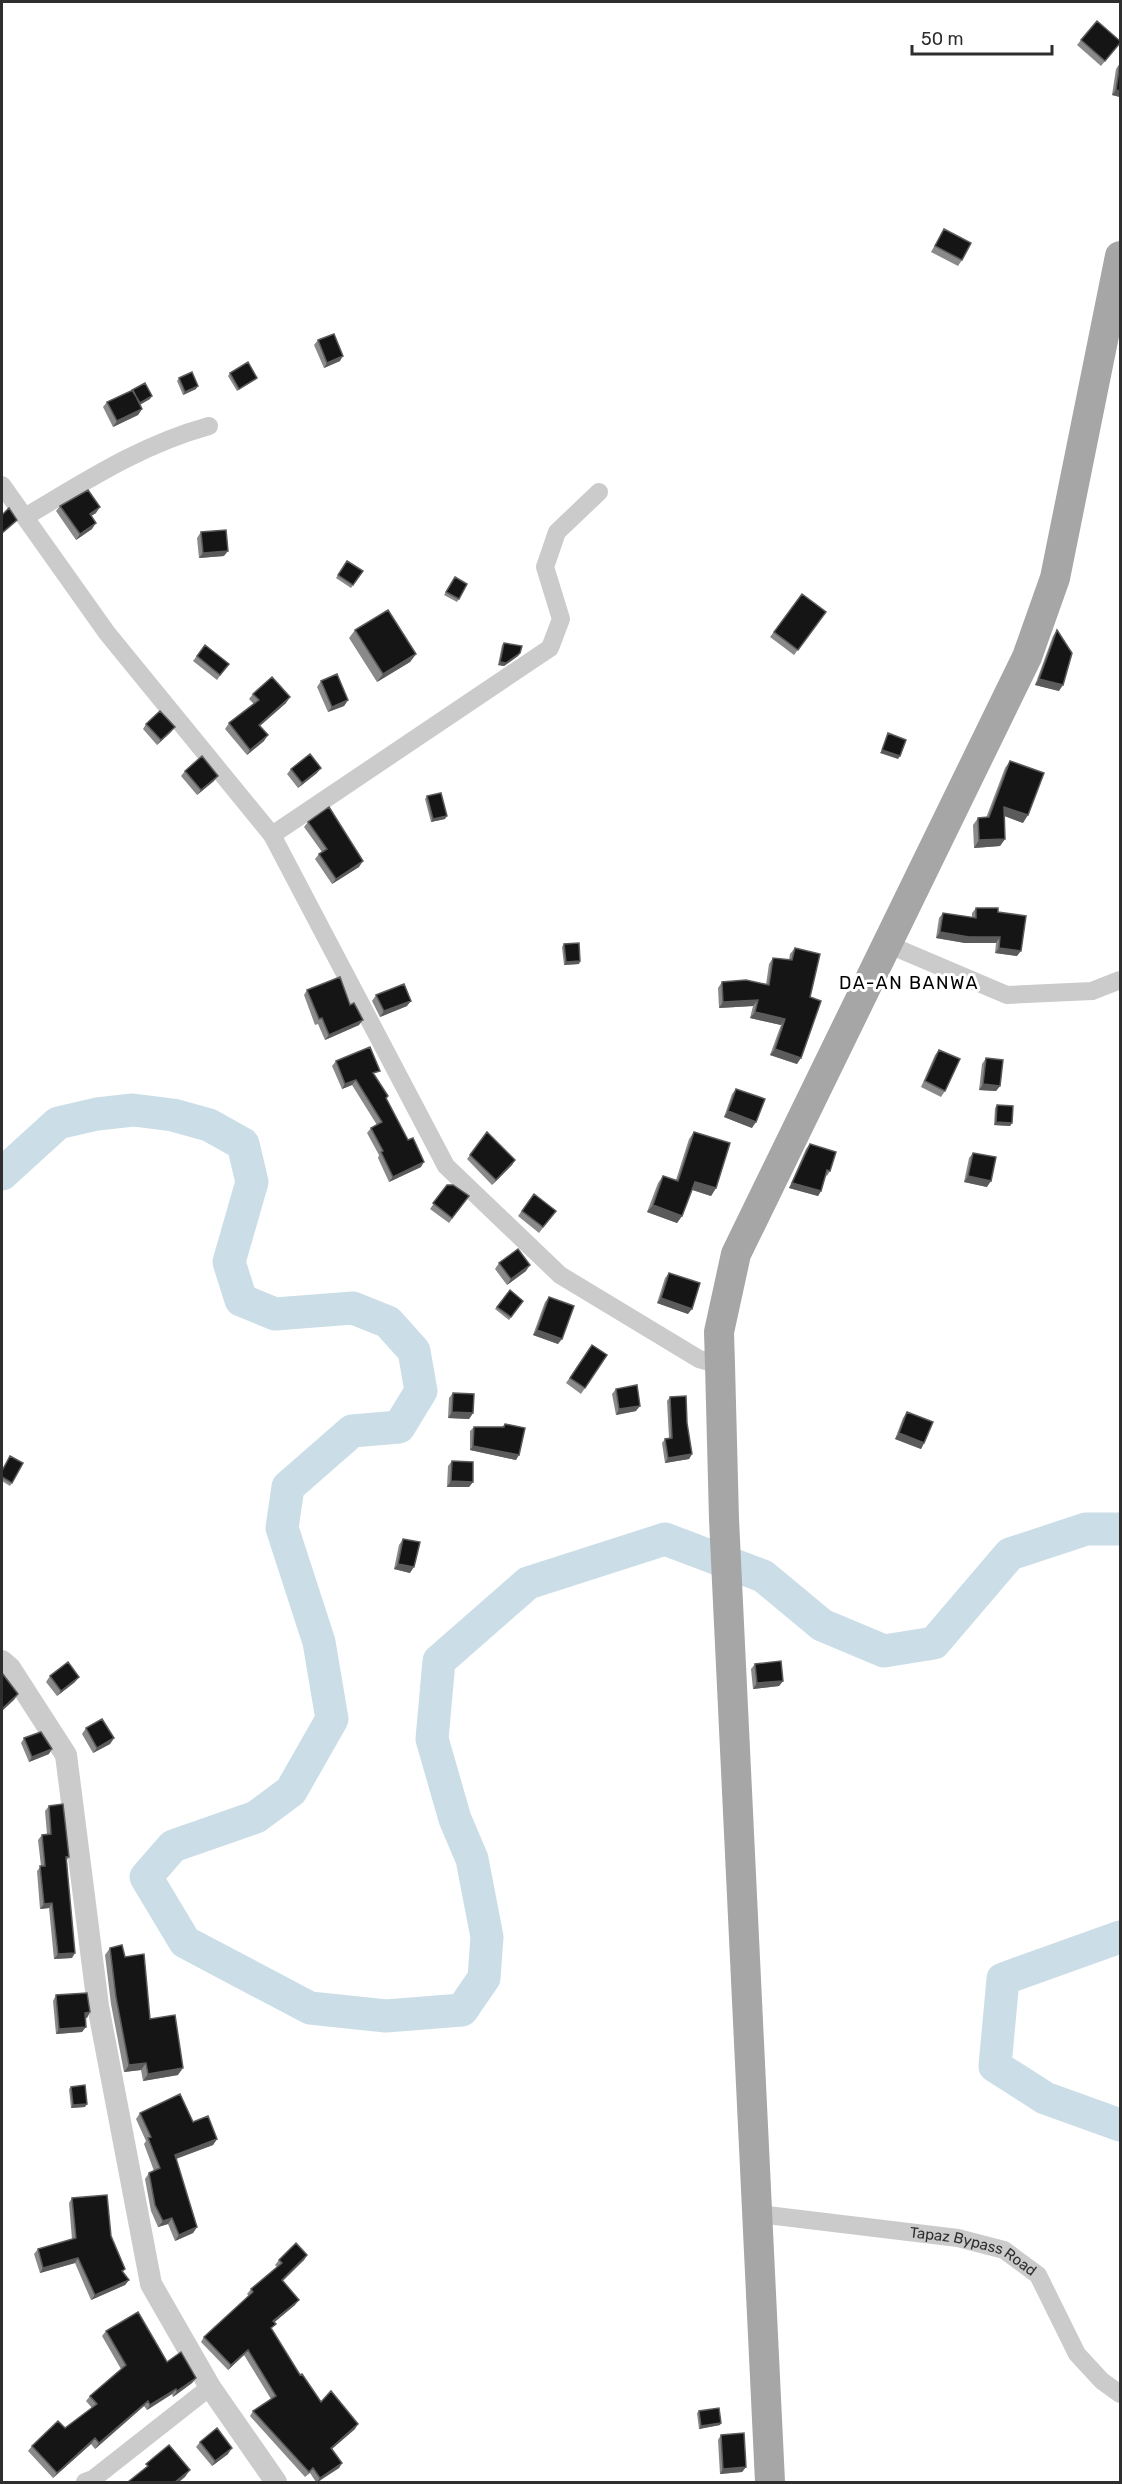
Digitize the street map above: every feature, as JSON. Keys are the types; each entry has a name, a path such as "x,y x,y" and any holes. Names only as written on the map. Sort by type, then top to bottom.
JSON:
{"main road":[{"path":"770,2482 724,1519 719,1332 736,1254 1027,657 1055,578 1120,256"}],"street":[{"path":"25,517 112,465 172,436 209,426"},
{"path":"2,485 107,633 272,836 446,1166 560,1275 699,1359 720,1365"},
{"path":"272,836 550,648 561,619 545,567 557,532 599,492"},
{"path":"887,944 1006,995 1092,991 1120,980"},
{"path":"2,1660 10,1668 66,1755 98,2006 151,2284 210,2387 276,2482"},
{"name":"Tapaz Bypass Road","path":"759,2214 958,2238 1004,2250 1038,2275 1077,2354 1102,2381 1120,2394"},
{"path":"85,2482 93,2479 210,2387"}],"building":[{"path":"1097,21 1120,41 1105,61 1081,40"},
{"path":"1120,63 1120,91 1116,90"},
{"path":"944,229 971,243 962,260 935,246"},
{"path":"334,334 343,356 327,363 318,340"},
{"path":"248,362 257,378 239,389 230,373"},
{"path":"192,372 198,386 185,392 179,378"},
{"path":"145,383 152,396 140,403 132,390"},
{"path":"133,390 142,409 117,421 107,402"},
{"path":"88,490 100,507 90,514 96,523 80,534 60,506"},
{"path":"9,508 17,520 2,533 2,515"},
{"path":"226,530 228,551 203,553 201,532"},
{"path":"347,561 363,571 353,585 338,575"},
{"path":"455,577 467,584 459,599 446,592"},
{"path":"802,594 826,612 798,650 774,632"},
{"path":"388,610 416,654 383,674 355,630"},
{"path":"1057,630 1072,653 1063,685 1039,679"},
{"path":"504,643 522,646 520,653 506,663 500,662"},
{"path":"205,645 229,664 220,675 197,656"},
{"path":"337,674 348,700 332,707 321,681"},
{"path":"272,677 290,697 259,725 268,735 250,750 229,723 259,700 253,694"},
{"path":"160,711 175,727 161,740 146,724"},
{"path":"888,733 906,740 900,756 882,750"},
{"path":"310,754 321,768 302,783 291,769"},
{"path":"202,756 218,776 201,790 185,771"},
{"path":"1010,761 1044,773 1028,815 1004,807 1005,839 979,840 978,818 989,817"},
{"path":"441,793 447,816 433,819 427,796"},
{"path":"329,807 363,861 336,879 319,854 327,849 308,822"},
{"path":"976,908 998,908 998,912 1026,916 1021,951 999,948 1000,937 969,937 940,932 943,913 976,918"},
{"path":"579,943 580,961 566,962 564,944"},
{"path":"795,948 820,954 810,997 821,1001 801,1058 775,1049 785,1019 755,1012 758,1000 723,1002 722,982 746,980 769,985 773,958 792,960"},
{"path":"340,977 350,1005 354,1003 363,1020 329,1035 322,1018 319,1019 307,990"},
{"path":"404,984 411,1001 384,1011 376,995"},
{"path":"370,1047 380,1071 373,1073 388,1096 386,1098 408,1140 413,1138 424,1162 393,1177 371,1128 382,1122 356,1080 345,1084 336,1061"},
{"path":"939,1050 960,1059 945,1091 925,1081"},
{"path":"986,1058 1003,1060 1000,1086 983,1084"},
{"path":"736,1089 765,1099 756,1122 728,1111"},
{"path":"997,1105 1013,1106 1012,1123 996,1122"},
{"path":"487,1132 515,1160 496,1180 470,1155"},
{"path":"694,1132 730,1143 716,1188 695,1182 682,1216 653,1205 663,1176 678,1181"},
{"path":"810,1144 836,1152 830,1171 827,1170 821,1191 792,1183"},
{"path":"973,1153 996,1157 991,1181 968,1176"},
{"path":"447,1185 453,1185 469,1196 452,1218 433,1203"},
{"path":"534,1194 556,1211 543,1227 522,1211"},
{"path":"518,1249 530,1265 511,1279 499,1263"},
{"path":"669,1273 700,1283 692,1309 661,1298"},
{"path":"510,1290 523,1301 511,1317 497,1307"},
{"path":"549,1297 574,1306 562,1339 537,1330"},
{"path":"592,1345 607,1355 585,1388 570,1378"},
{"path":"637,1385 640,1406 619,1409 616,1389"},
{"path":"453,1393 474,1394 473,1413 452,1412"},
{"path":"686,1396 692,1454 668,1458 665,1439 672,1438 670,1397"},
{"path":"907,1412 933,1422 924,1443 899,1433"},
{"path":"505,1424 525,1428 519,1455 473,1446 474,1427 504,1427"},
{"path":"10,1456 23,1463 12,1483 2,1477 2,1471"},
{"path":"452,1461 473,1462 473,1482 451,1481"},
{"path":"403,1539 420,1542 414,1567 398,1564"},
{"path":"781,1661 783,1681 757,1683 755,1664"},
{"path":"68,1662 79,1677 61,1691 50,1676"},
{"path":"2,1673 18,1694 2,1709"},
{"path":"102,1719 114,1738 97,1748 86,1728"},
{"path":"41,1732 52,1749 32,1757 24,1738"},
{"path":"63,1804 75,1953 58,1954 52,1903 44,1904 40,1866 45,1866 42,1835 51,1834 49,1806"},
{"path":"122,1945 125,1957 144,1954 150,2019 175,2015 183,2068 148,2074 146,2063 129,2065 116,1997 110,1948"},
{"path":"87,1993 90,2012 85,2013 86,2027 59,2029 56,1995"},
{"path":"85,2085 87,2104 73,2105 71,2087"},
{"path":"180,2094 193,2122 208,2116 217,2139 175,2155 197,2227 179,2235 172,2218 163,2221 155,2205 149,2173 160,2168 148,2138 151,2137 140,2113"},
{"path":"107,2195 111,2236 125,2269 122,2271 129,2280 95,2295 78,2258 43,2268 38,2249 76,2238 72,2198"},
{"path":"296,2243 307,2255 282,2280 299,2300 273,2321 276,2324 271,2328 300,2375 302,2374 321,2402 331,2391 358,2424 331,2448 342,2463 320,2478 313,2468 309,2472 253,2411 276,2396 248,2350 231,2365 204,2337 253,2292 251,2289 282,2263 279,2260"},
{"path":"138,2312 167,2362 181,2352 196,2378 150,2405 148,2401 99,2443 95,2438 57,2473 32,2446 58,2421 65,2428 97,2404 90,2396 126,2365 106,2331"},
{"path":"719,2408 721,2423 701,2426 699,2411"},
{"path":"217,2428 232,2448 215,2461 200,2442"},
{"path":"744,2433 746,2467 723,2469 721,2435"},
{"path":"169,2445 190,2470 175,2482 128,2482 148,2466 146,2464"}],"waterway":[{"path":"2,1174 58,1123 97,1114 133,1110 173,1115 209,1125 243,1144 252,1182 229,1262 241,1300 275,1314 353,1308 388,1322 414,1351 421,1391 399,1427 352,1431 288,1487 282,1528 319,1642 332,1719 291,1791 256,1817 173,1846 146,1877 185,1942 310,2008 386,2016 462,2010 484,1978 487,1937 472,1859 455,1819 432,1739 439,1661 528,1583 665,1539 763,1576 822,1625 884,1651 934,1643 1010,1554 1086,1529 1120,1529"},
{"path":"1120,1937 1003,1979 995,2066 1045,2098 1120,2125"}],"district":[{"name":"DA-AN BANWA","path":"909,983"}]}
